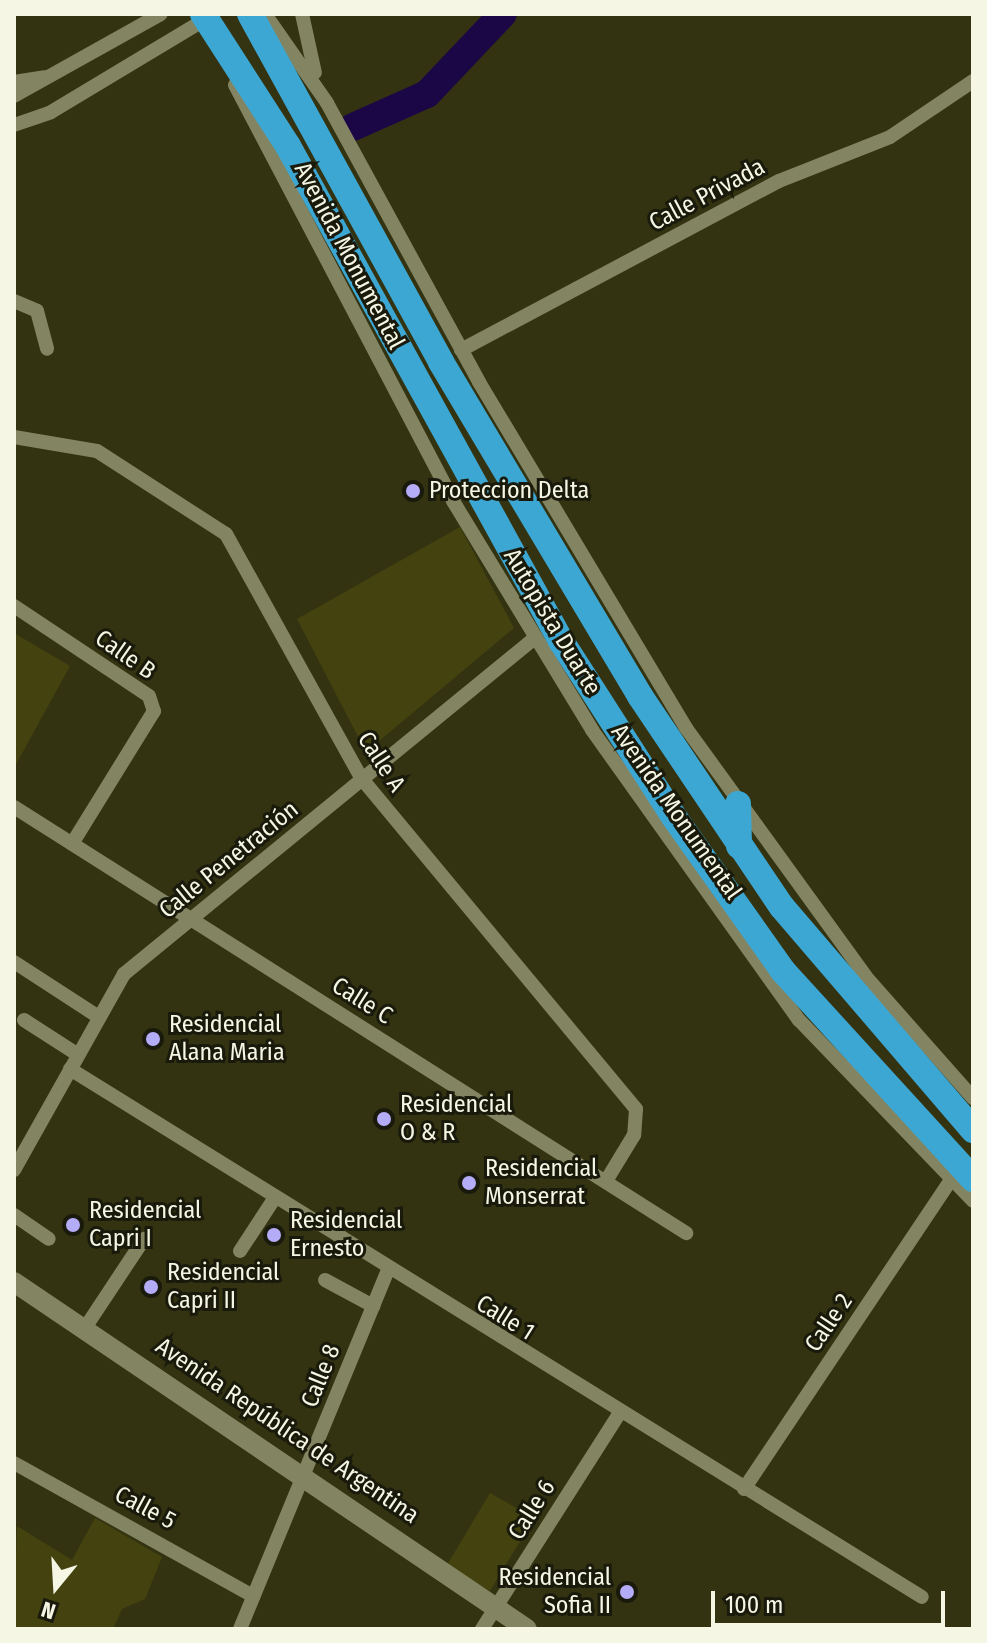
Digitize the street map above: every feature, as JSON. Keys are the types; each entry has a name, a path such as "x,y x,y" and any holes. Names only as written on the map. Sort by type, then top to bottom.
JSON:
{"highway":[{"name":"Autopista Duarte","path":"250,14 414,311 449,353 699,785 782,907 973,1130"},
{"name":"Autopista Duarte","path":"208,16 288,146 561,641 674,817 783,971 962,1180"},
{"path":"414,311 445,322 449,353"},
{"path":"699,785 734,798 739,846"}],"main road":[{"name":"Avenida República de Argentina","path":"14,1282 306,1473 527,1629"}],"street":[{"path":"14,96 65,74 161,14"},
{"path":"265,14 327,103 445,322"},
{"path":"302,14 307,52 327,103"},
{"path":"14,125 51,112 208,16"},
{"name":"Avenida Monumental","path":"208,16 334,278 536,637 775,990 962,1180 973,1201"},
{"path":"14,82 65,74"},
{"name":"Calle Privada","path":"449,353 779,181 890,137 973,81"},
{"path":"14,301 37,311 47,349"},
{"path":"449,353 734,798 866,977 973,1098"},
{"name":"Calle A","path":"14,437 97,451 226,534 362,779 636,1109 634,1135 606,1181"},
{"name":"Calle B","path":"14,606 149,696 154,711 72,844"},
{"name":"Calle Penetración","path":"14,1170 97,1016 124,974 536,637"},
{"name":"Calle C","path":"14,807 686,1233"},
{"path":"14,962 97,1016"},
{"path":"24,1020 77,1054"},
{"name":"Calle 1","path":"70,1069 387,1272 922,1597"},
{"name":"Calle 2","path":"744,1489 962,1180"},
{"path":"240,1251 274,1199"},
{"path":"14,1215 49,1239"},
{"path":"85,1328 144,1239"},
{"name":"Calle 8","path":"240,1629 387,1272"},
{"path":"325,1280 373,1306"},
{"name":"Calle 6","path":"482,1629 619,1414"},
{"name":"Calle 5","path":"14,1463 253,1596"}],"shaded area":[{"path":"460,527 514,628 366,752 297,619"},
{"path":"14,633 70,666 14,768"},
{"path":"490,1493 534,1518 490,1591 447,1565"},
{"path":"95,1518 162,1557 145,1599 122,1609 113,1629 14,1629 17,1526 72,1560"}],"waterway":[{"path":"353,127 427,94 503,14"}],"place":[{"name":"Proteccion Delta","path":"413,491"},
{"name":"Residencial Alana Maria","path":"153,1039"},
{"name":"Residencial O & R","path":"384,1119"},
{"name":"Residencial Monserrat","path":"469,1183"},
{"name":"Residencial Capri I","path":"73,1225"},
{"name":"Residencial Ernesto","path":"274,1235"},
{"name":"Residencial Capri II","path":"151,1287"},
{"name":"Residencial Sofia II","path":"627,1592"}]}
